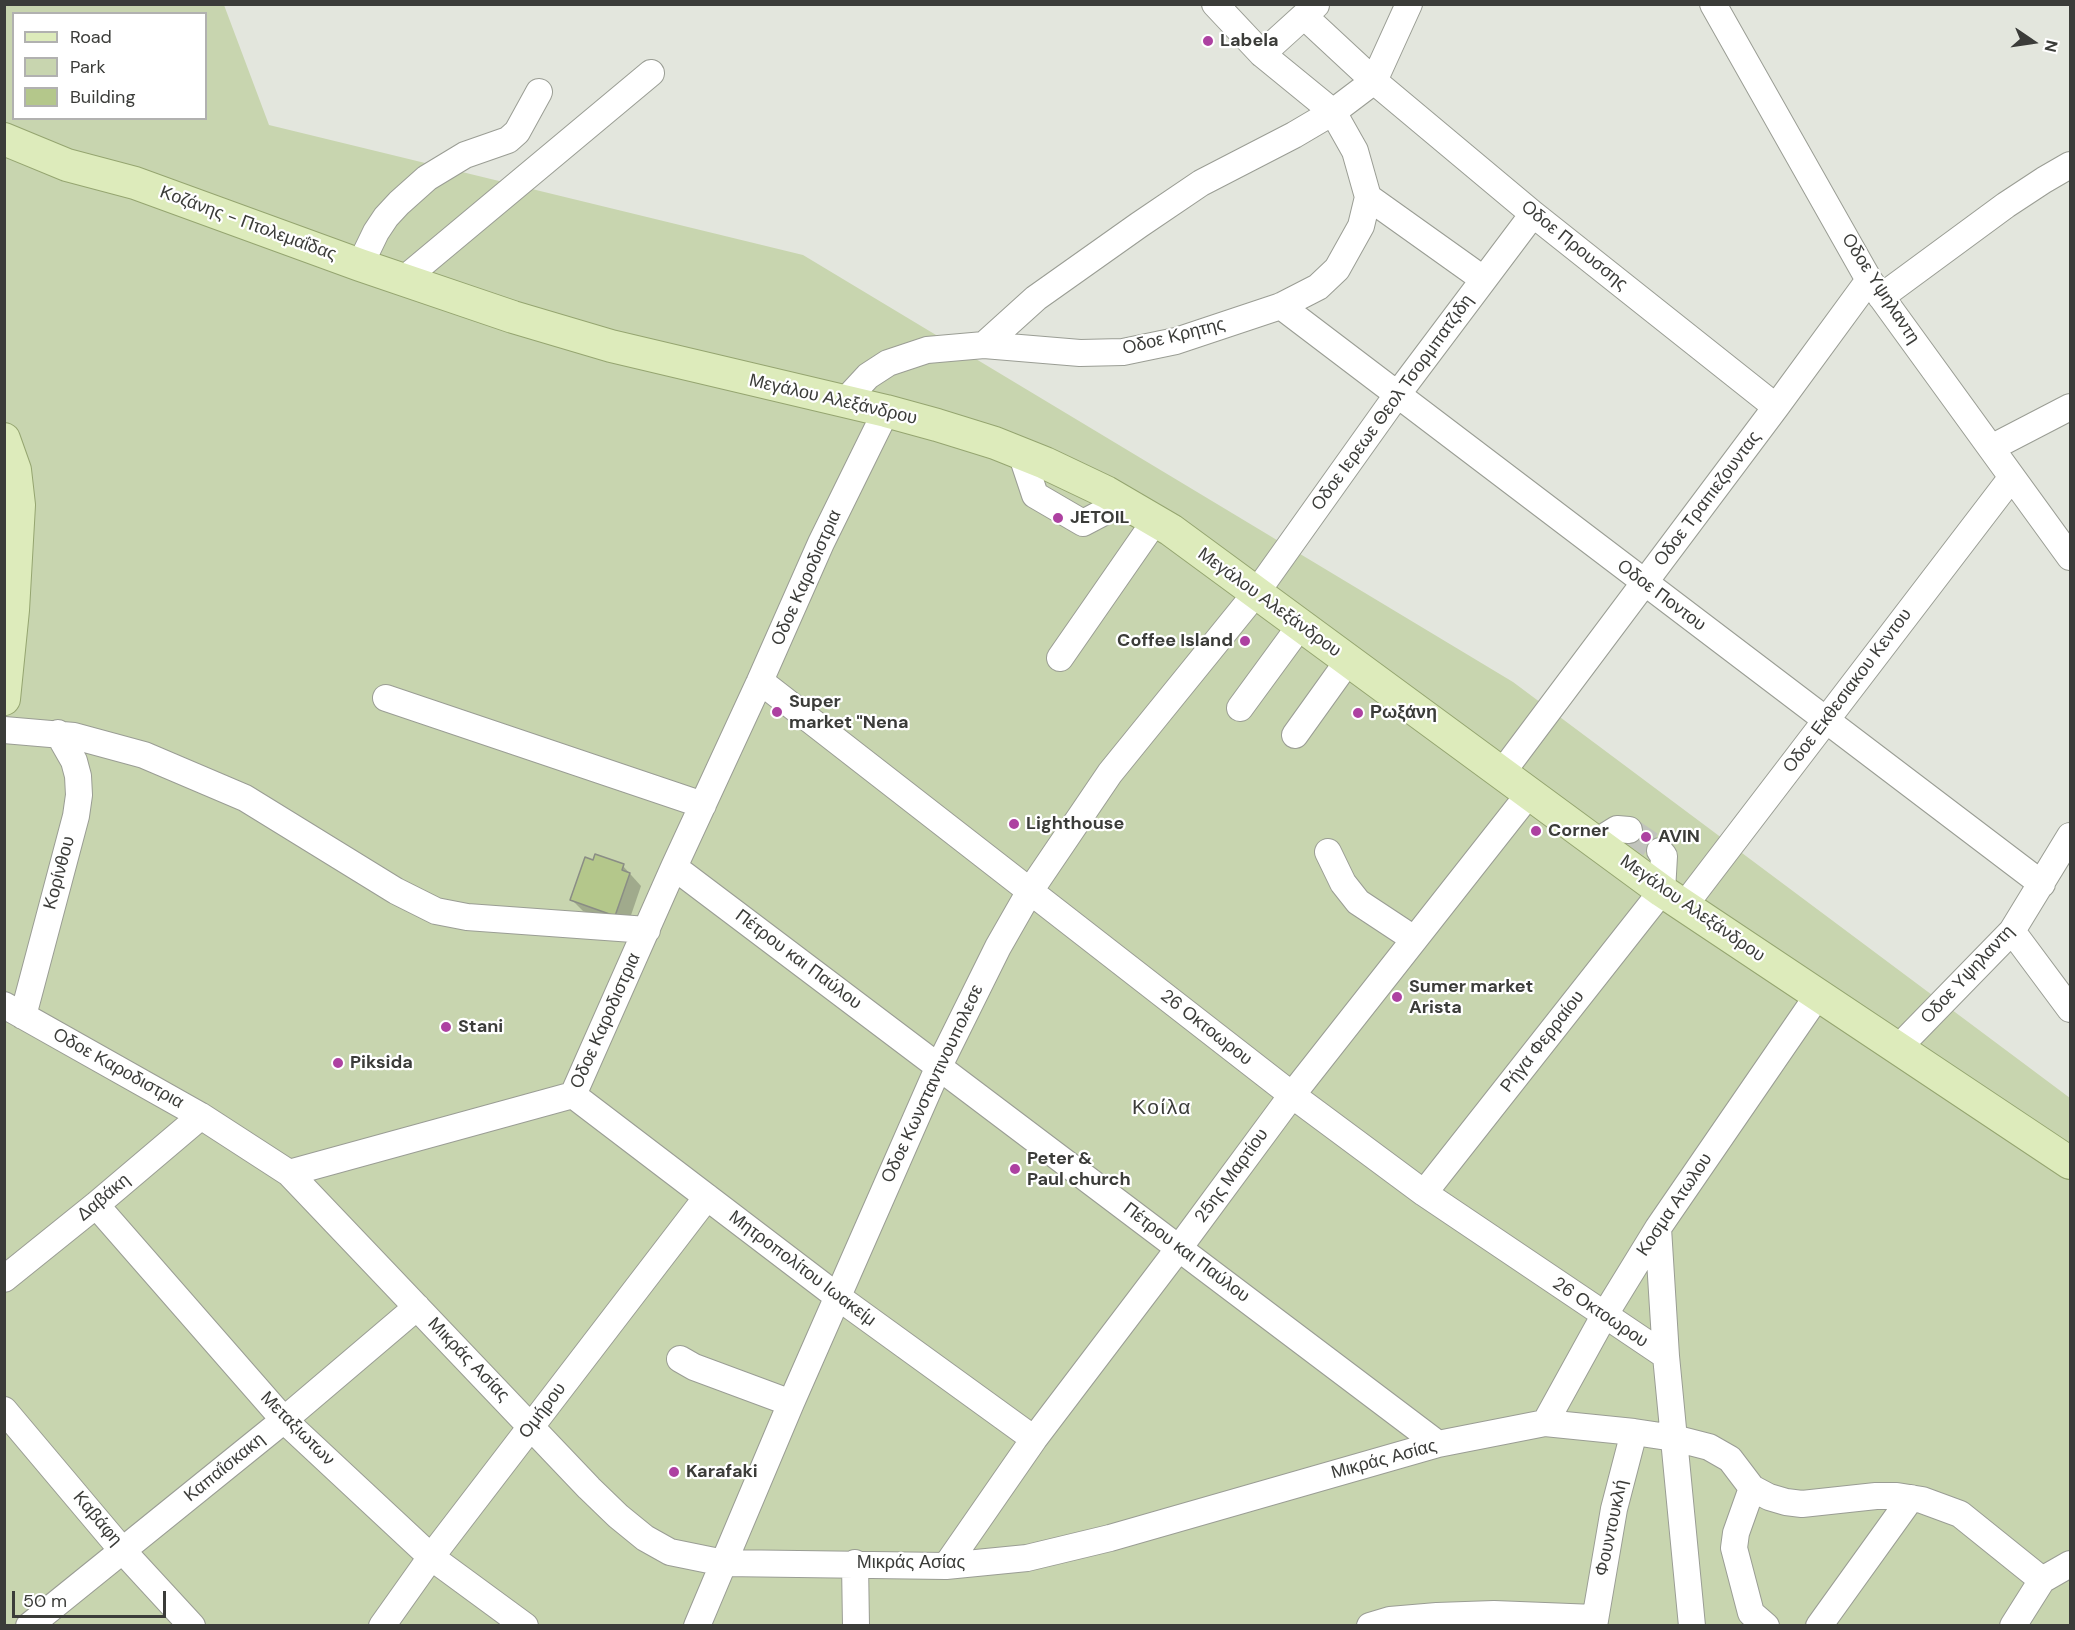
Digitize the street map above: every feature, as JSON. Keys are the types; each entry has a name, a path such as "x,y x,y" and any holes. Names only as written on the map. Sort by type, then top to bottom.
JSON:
{"main road":[{"name":"Κοζάνης - Πτολεμαΐδας","path":"4,122 72,150 135,183"},
{"name":"Κοζάνης - Πτολεμαΐδας","path":"4,139 67,165 135,183 360,265"},
{"name":"Μεγάλου Αλεξάνδρου","path":"360,265 513,317 611,346 886,411 995,443 1045,463 1124,502 1171,530 1673,899 2070,1163"},
{"path":"4,439 15,470 19,505 13,621 4,699"}],"street":[{"path":"1215,4 1262,54 1333,112"},
{"path":"984,345 1036,298 1201,183 1333,112 1374,81 1409,4"},
{"name":"Oδοε Υψηλαντη","path":"1713,4 1875,288 2070,557"},
{"path":"1262,54 1310,10"},
{"name":"Oδοε Προυσσης","path":"1310,10 1338,47 1374,81 1533,214 1776,407"},
{"path":"403,280 651,73"},
{"path":"360,265 376,231 399,203 427,178 465,155 508,140 517,132 539,92"},
{"name":"Oδοε Κρητης","path":"844,402 868,376 888,363 927,350 984,345 1080,353 1124,352 1176,341 1281,306 1318,287 1337,269 1361,226 1368,197 1355,151 1333,112"},
{"name":"Oδοε Τραπιεζουντας","path":"1501,774 1776,407 1875,288 2070,165"},
{"path":"1368,197 1483,279"},
{"name":"Oδοε Ιερεωε Θεολ Τσορμπατζιδη","path":"1256,593 1397,395 1533,214"},
{"name":"Oδοε Ποντου","path":"1281,306 1644,584 2042,884"},
{"path":"1991,448 2070,407"},
{"name":"Oδοε Καροδιστρια","path":"14,1010 201,1116 289,1173 573,1095 821,543 886,411"},
{"name":"Oδοε Εκθεσιακου Κεντου","path":"1673,899 1826,720 2012,477"},
{"path":"1060,658 1155,521"},
{"name":"Oδοε Κωνσταντινουπολεσε","path":"697,1626 791,1403 939,1066 998,947 1030,891 1110,773 1256,593"},
{"path":"1240,708 1300,626"},
{"path":"1295,735 1348,661"},
{"name":"26 Οκτοωρου","path":"760,681 1292,1095 1424,1193 1666,1356"},
{"path":"386,698 703,804"},
{"path":"4,730 58,733 144,755 245,798 396,891 436,911 467,917 647,930"},
{"name":"Κορίνθου","path":"14,1010 76,816 79,795 78,777 74,761 58,733"},
{"name":"25ης Μαρτίου","path":"946,1566 1034,1439 1292,1095 1528,794"},
{"path":"1596,842 1617,829 1629,830"},
{"name":"Oδοε Υψηλαντη","path":"1898,1048 2012,930 2070,836"},
{"path":"1660,851 1664,856 1673,899"},
{"path":"1328,852 1343,883 1358,902 1414,939"},
{"name":"Πέτρου και Παύλου","path":"674,867 1438,1444"},
{"name":"Ρήγα Φερραίου","path":"1424,1193 1673,899"},
{"path":"2012,930 2070,1009"},
{"name":"Κοσμα Ατωλου","path":"1545,1423 1604,1316 1658,1228 1818,995"},
{"name":"Μητροπολίτου Ιωακείμ","path":"573,1095 838,1297 1034,1439"},
{"name":"Δαβάκη","path":"4,1279 201,1116"},
{"name":"Μικράς Ασίας","path":"289,1173 618,1516 645,1538 670,1552 724,1563 946,1566 1027,1558 1110,1538 1438,1444 1545,1423 1634,1432 1674,1438 1709,1447 1730,1459 1752,1488"},
{"name":"Ομήρου","path":"382,1626 431,1557 707,1197"},
{"name":"Μεταξιωτων","path":"96,1205 284,1420 431,1557 525,1626"},
{"path":"1658,1228 1666,1356 1692,1626"},
{"name":"Καπαΐσκακη","path":"29,1626 284,1420 417,1306"},
{"path":"680,1359 694,1367 791,1403"},
{"name":"Καβάφη","path":"4,1410 123,1550 192,1626"},
{"name":"Φουντουκλή","path":"1595,1622 1614,1509 1634,1432"},
{"path":"1766,1626 1751,1613 1734,1548 1736,1533 1752,1488 1769,1497 1802,1504 1876,1496 1911,1498 1960,1514 2042,1580"},
{"path":"1819,1626 1911,1498"},
{"path":"855,1563 855,1626"},
{"path":"2013,1626 2042,1580 2070,1564"},
{"path":"1370,1626 1390,1620 1494,1614 1595,1622"}],"green space":[{"path":"5,5 224,5 269,125 803,255 1513,682 2070,1098 2070,1625 5,1626"}],"building":[{"path":"595,854 624,864 622,870 630,873 615,916 570,900 585,857 593,860"}],"tunnel":[{"path":"1629,830 1660,851"}],"place":[{"name":"Labela","path":"1208,41"},
{"name":"JETOIL","path":"1058,518"},
{"name":"Coffee Island","path":"1245,641"},
{"name":"Super market \"Nena","path":"777,712"},
{"name":"Ρωξάνη","path":"1358,713"},
{"name":"Lighthouse","path":"1014,824"},
{"name":"Corner","path":"1536,831"},
{"name":"AVIN","path":"1646,837"},
{"name":"Sumer market Arista","path":"1397,997"},
{"name":"Stani","path":"446,1027"},
{"name":"Piksida","path":"338,1063"},
{"name":"Peter & Paul church","path":"1015,1169"},
{"name":"Karafaki","path":"674,1472"}],"district":[{"name":"Κοίλα","path":"1162,1108"}]}
